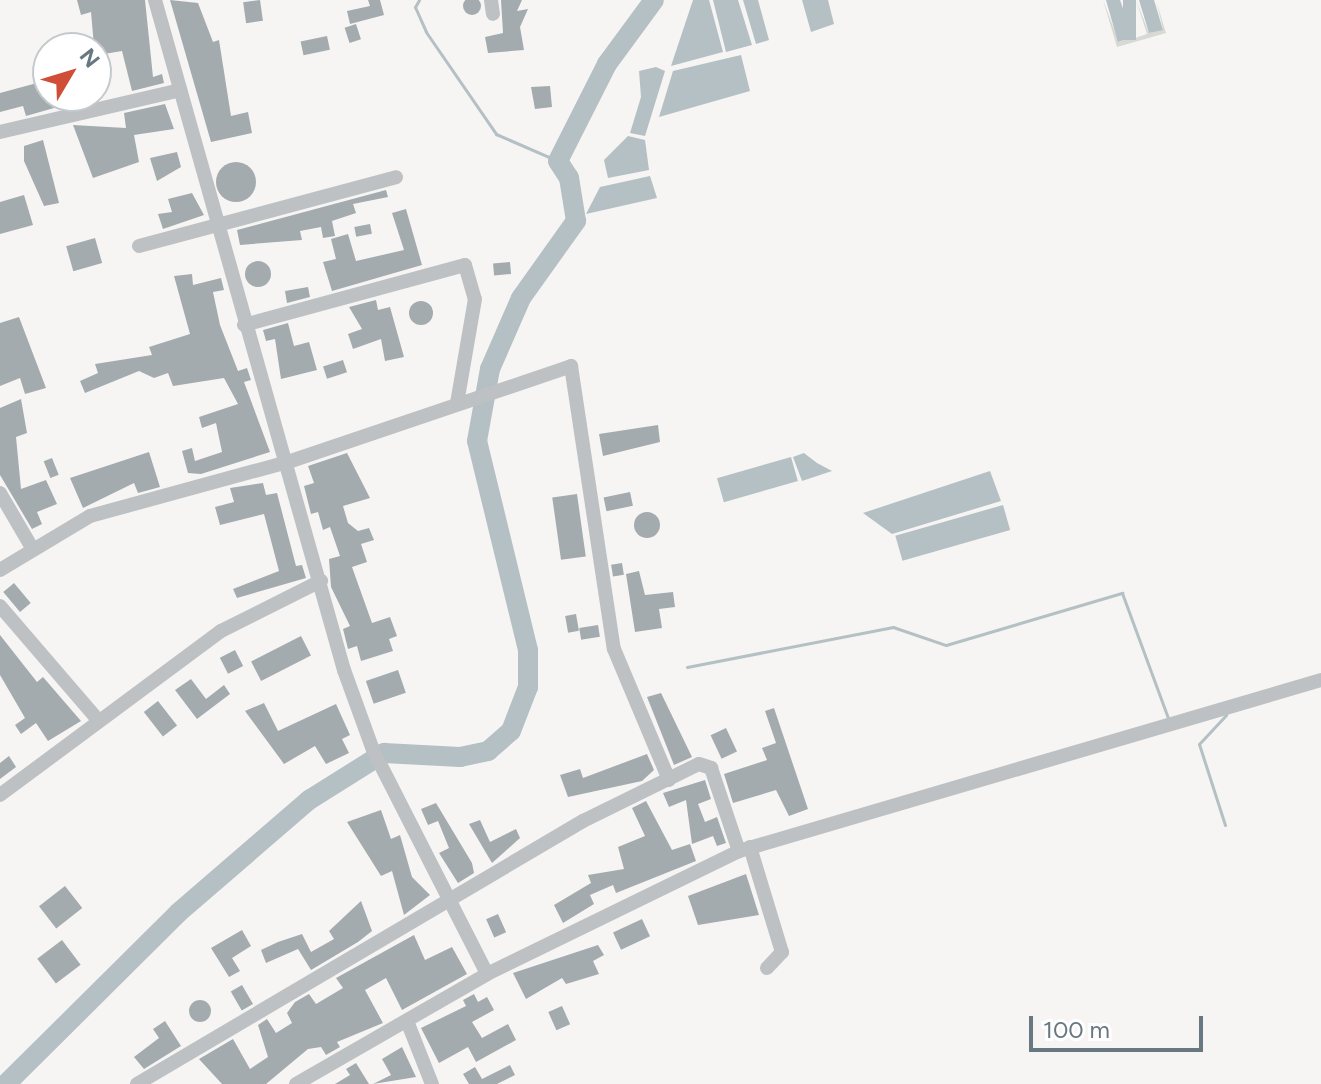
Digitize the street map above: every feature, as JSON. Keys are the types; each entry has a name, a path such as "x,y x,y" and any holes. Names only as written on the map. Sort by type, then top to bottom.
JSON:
{"street":[{"path":"155,0 244,325 373,750 487,974"},
{"path":"0,132 180,90"},
{"path":"139,246 396,177"},
{"path":"244,325 465,265 475,299 461,402"},
{"path":"0,570 31,546 90,516 288,462 490,393 556,365 576,374 614,649 669,780"},
{"path":"0,493 31,546"},
{"path":"0,795 221,631 321,581"},
{"path":"0,606 98,720"},
{"path":"296,1084 487,974 744,849 1321,680"},
{"path":"142,1083 583,821 669,780 709,765 782,952 767,968"},
{"path":"407,1021 432,1084"}],"shaded area":[{"path":"693,0 709,0 723,52 671,66"},
{"path":"713,0 738,0 752,45 726,52"},
{"path":"743,0 758,0 769,40 756,44"},
{"path":"802,0 828,0 834,24 811,32"},
{"path":"1103,0 1119,42 1131,37 1120,0 1135,38 1147,34 1136,0 1149,33 1163,29 1156,0 1166,33 1117,47"},
{"path":"1106,0 1120,0 1132,37 1118,42"},
{"path":"1123,0 1136,0 1136,40 1123,40"},
{"path":"1139,0 1154,0 1163,30 1149,33"},
{"path":"741,55 750,91 659,117 673,71"},
{"path":"656,67 665,71 645,136 630,133 641,97 639,71"},
{"path":"628,136 645,140 649,170 608,178 604,160"},
{"path":"650,176 657,198 586,214 600,187"},
{"path":"804,453 832,471 802,481 793,457"},
{"path":"791,457 798,481 724,502 717,478"},
{"path":"990,471 1001,501 892,534 863,513"},
{"path":"1003,505 1010,530 903,561 895,536"}],"building":[{"path":"472,-3 481,6 472,15 463,6"},
{"path":"77,0 145,0 153,77 162,74 164,83 132,91 122,51 112,53 112,32 93,32 91,12 81,15"},
{"path":"170,0 198,3 213,42 219,40 231,116 248,112 252,133 211,142"},
{"path":"260,0 263,21 246,23 243,2"},
{"path":"368,0 380,0 384,15 350,24 347,11 370,6"},
{"path":"501,0 522,0 517,11 528,9 520,27 524,50 488,53 485,37 503,33"},
{"path":"356,24 361,39 350,43 345,28"},
{"path":"327,36 330,50 304,55 301,42"},
{"path":"32,84 32,112 40,112 26,116 23,106 0,112 0,93"},
{"path":"550,86 552,107 535,109 531,87"},
{"path":"165,104 174,129 134,135 139,162 93,178 73,125 126,128 124,113"},
{"path":"43,140 59,203 44,206 24,161 24,146"},
{"path":"177,152 181,167 157,181 150,158"},
{"path":"236,162 250,168 256,182 250,196 236,202 222,196 216,182 222,168"},
{"path":"386,190 388,197 353,204 356,213 332,221 335,236 323,238 321,227 300,231 302,240 240,245 237,230"},
{"path":"192,193 204,215 163,229 158,214 172,212 168,199"},
{"path":"24,195 33,225 0,234 0,202"},
{"path":"406,209 422,265 332,291 323,262 336,259 331,239 348,234 356,261 404,250 392,213"},
{"path":"370,224 372,234 356,237 354,227"},
{"path":"95,238 102,263 73,271 66,246"},
{"path":"258,261 268,264 271,274 268,284 258,287 248,284 245,274 248,264"},
{"path":"510,262 511,274 494,275 493,263"},
{"path":"192,274 193,285 221,278 224,290 213,292 220,325 238,371 247,368 251,380 244,382 270,452 201,474 188,473 182,451 192,448 195,461 222,452 216,423 202,428 199,417 238,404 224,378 173,386 168,373 154,378 139,371 85,393 80,381 98,373 95,364 152,355 149,347 190,334 174,276"},
{"path":"308,287 310,297 287,303 285,291"},
{"path":"376,300 378,310 390,307 404,357 385,361 381,339 353,349 348,334 362,329 349,307"},
{"path":"421,301 430,304 433,313 430,322 421,325 412,322 409,313 412,304"},
{"path":"19,317 46,388 25,394 20,378 0,386 0,323"},
{"path":"288,323 294,346 309,342 317,370 281,379 275,339 266,341 263,330"},
{"path":"343,360 347,372 327,379 323,366"},
{"path":"21,399 27,433 16,437 21,489 46,480 57,504 37,512 42,524 32,529 0,475 0,408"},
{"path":"658,425 660,442 603,456 599,434"},
{"path":"149,452 160,487 138,493 134,483 83,508 70,478"},
{"path":"347,453 370,498 343,506 348,523 358,531 369,528 374,540 361,544 367,562 352,567 372,623 390,617 397,636 389,639 393,651 361,661 357,646 348,649 343,629 350,626 331,587 329,559 340,556 330,527 323,530 318,512 311,514 304,486 314,483 308,466"},
{"path":"52,458 59,475 50,478 44,461"},
{"path":"263,483 266,495 277,493 296,566 302,565 306,578 237,598 233,589 279,571 264,514 220,525 215,507 234,502 230,488"},
{"path":"630,492 633,506 607,511 604,498"},
{"path":"577,494 586,556 561,560 552,497"},
{"path":"647,512 656,516 660,525 656,534 647,538 638,534 634,525 638,516"},
{"path":"622,563 624,575 613,577 611,565"},
{"path":"639,571 645,595 673,592 675,607 659,609 662,628 635,632 626,574"},
{"path":"14,583 31,603 20,612 3,592"},
{"path":"576,614 579,631 568,633 565,616"},
{"path":"598,625 600,637 581,640 579,628"},
{"path":"0,635 37,682 43,677 81,721 48,741 36,723 21,734 15,725 25,718 0,675"},
{"path":"301,636 311,656 261,681 251,661"},
{"path":"235,650 243,666 228,674 220,658"},
{"path":"398,670 406,693 374,704 366,681"},
{"path":"191,679 206,699 224,685 230,694 197,719 175,690"},
{"path":"661,693 692,757 674,765 647,697"},
{"path":"158,701 177,725 163,737 144,712"},
{"path":"264,703 278,731 336,704 350,735 342,739 349,753 326,764 315,746 284,764 245,711"},
{"path":"774,708 808,809 789,816 776,790 733,803 724,774 767,760 762,748 776,743 765,711"},
{"path":"726,728 737,752 722,759 711,735"},
{"path":"647,754 654,770 642,781 568,797 560,775 580,769 583,778"},
{"path":"9,756 16,767 0,779 0,763"},
{"path":"705,780 711,799 698,804 705,822 717,817 726,843 717,846 713,836 692,844 686,800 669,807 663,793"},
{"path":"646,801 672,850 690,844 696,861 616,893 613,885 590,895 594,904 563,923 554,905 591,883 588,875 624,869 618,847 645,836 632,808"},
{"path":"436,803 472,863 474,873 458,883 439,853 449,848 438,821 428,825 421,809"},
{"path":"381,810 391,839 400,835 412,877 430,895 404,915 392,871 381,876 347,822"},
{"path":"480,820 490,842 516,829 520,838 492,863 469,824"},
{"path":"746,874 759,915 698,925 688,896"},
{"path":"65,886 82,908 56,928 39,906"},
{"path":"361,901 372,931 358,942 311,970 298,949 266,963 261,950 278,942 302,934 311,952 334,939 329,931"},
{"path":"498,914 506,932 494,938 486,919"},
{"path":"642,919 650,936 621,950 613,933"},
{"path":"242,930 251,946 232,958 240,971 229,977 211,948"},
{"path":"414,935 425,960 452,947 467,974 402,1010 386,978 365,990 383,1023 337,1042 340,1047 326,1055 321,1047 308,1049 266,1084 222,1084 199,1059 233,1039 250,1069 268,1057 258,1025 267,1019 276,1033 292,1023 287,1013 295,1002 309,994 316,1004 343,988 336,978"},
{"path":"62,940 81,965 56,983 37,959"},
{"path":"598,945 604,955 593,961 599,974 566,984 562,978 526,999 513,973"},
{"path":"242,985 253,1004 242,1011 231,992"},
{"path":"474,994 478,1002 487,997 494,1010 472,1022 482,1038 508,1024 516,1040 476,1062 468,1047 439,1063 421,1028 466,1006 463,1000"},
{"path":"200,1000 208,1003 211,1011 208,1019 200,1022 192,1019 189,1011 192,1003"},
{"path":"562,1006 570,1024 556,1030 548,1012"},
{"path":"165,1021 181,1046 144,1069 134,1057 159,1038 153,1029"},
{"path":"402,1047 416,1077 373,1084 391,1075 382,1059"},
{"path":"356,1063 369,1084 335,1084 350,1075 346,1069"},
{"path":"510,1065 515,1075 497,1084 469,1084 463,1074 475,1067 482,1079"}],"waterway":[{"path":"419,0 415,7 426,32 496,134 558,161"},
{"path":"6,1084 178,913 309,800 384,753 460,757 488,751 511,731 528,687 528,650 477,441 490,369 521,298 576,221 569,178 558,161 607,64 654,0"},
{"path":"687,667 893,627 946,645 1122,593 1168,718"},
{"path":"1225,825 1199,744 1226,715"}]}
